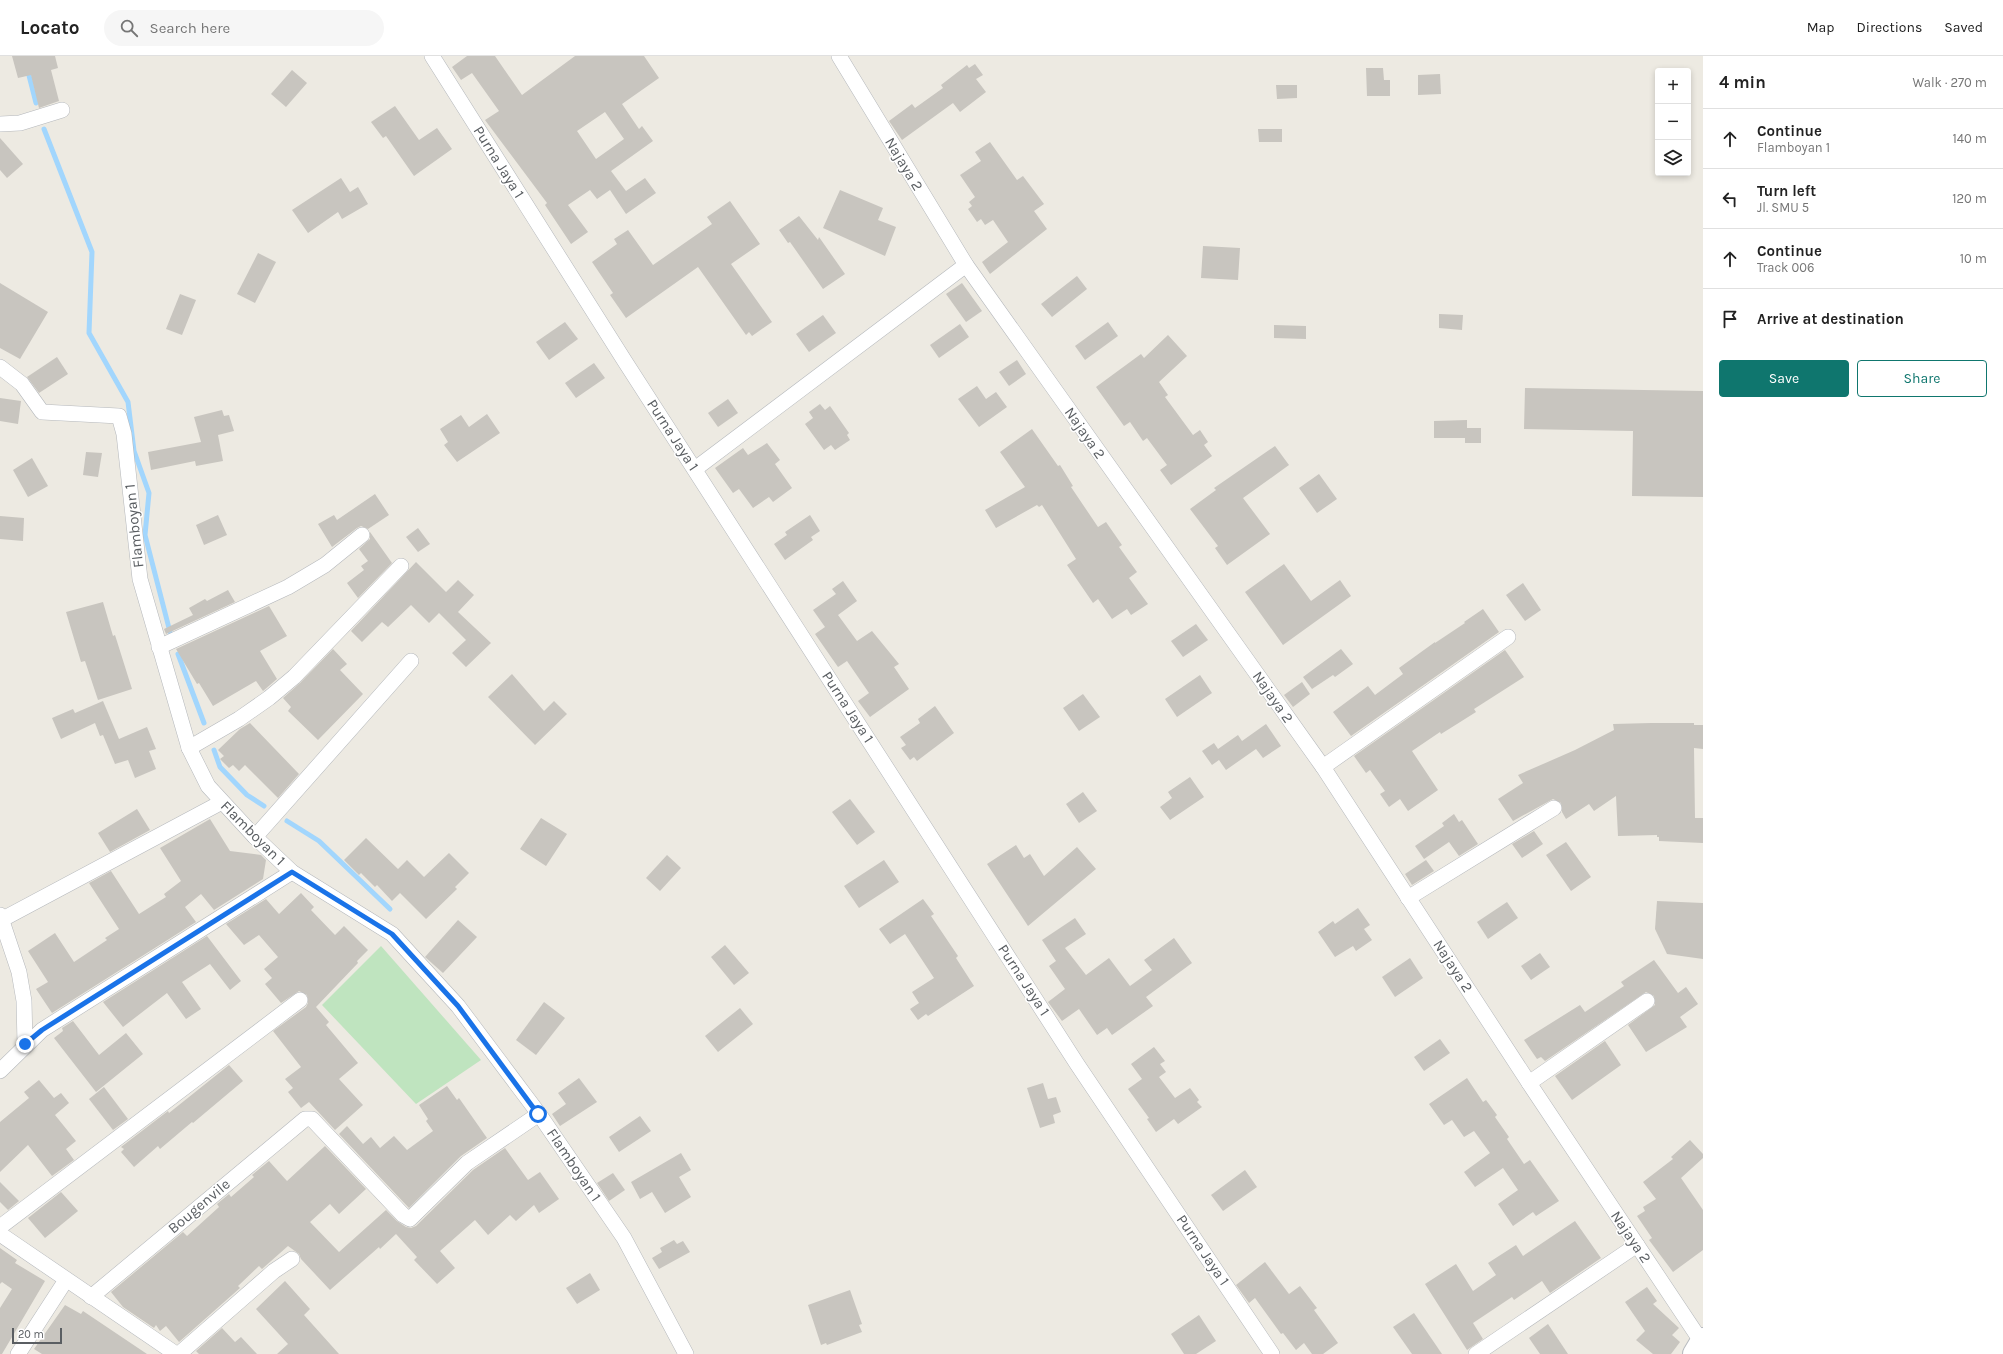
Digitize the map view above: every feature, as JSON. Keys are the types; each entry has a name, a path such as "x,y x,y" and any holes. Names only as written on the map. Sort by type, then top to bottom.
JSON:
{"street":[{"name":"Purna Jaya 1","path":"432,56 1078,1064 1272,1354"},
{"name":"Najaya 2","path":"839,56 966,265 1323,767 1529,1083 1637,1245 1700,1345"},
{"path":"0,124 20,123 62,110"},
{"path":"695,468 966,265"},
{"name":"Flamboyan 1","path":"0,367 22,384 42,412 119,416 124,434 140,579 189,748 208,786 255,837 292,872 392,934 458,1006 538,1114 624,1238 686,1354"},
{"path":"159,647 288,587 324,565 362,536"},
{"path":"189,748 239,719 269,698 294,677 401,566"},
{"path":"1323,767 1508,637"},
{"path":"255,837 411,661"},
{"path":"27,1043 24,1001 8,915 222,802"},
{"path":"1408,898 1554,808"},
{"path":"0,1071 42,1030 292,872"},
{"path":"0,1227 300,1000"},
{"path":"1529,1083 1647,1001"},
{"name":"Bougenvile","path":"91,1297 305,1118 309,1118 403,1215 410,1219 467,1163 538,1114"},
{"path":"0,1234 91,1297 157,1349 177,1354 274,1271 292,1259"},
{"path":"1476,1354 1637,1245"},
{"path":"18,1354 66,1280"}],"green space":[{"path":"381,946 481,1060 416,1104 322,1005"}],"building":[{"path":"12,56 55,56 58,68 51,70 59,101 39,108 31,75 18,78"},
{"path":"467,56 495,56 522,95 575,56 644,56 659,78 622,104 639,129 642,126 653,141 611,171 626,191 645,178 656,193 626,214 610,190 597,199 590,190 568,205 588,232 571,244 545,205 547,203 485,120 499,111 472,73 461,80 452,67","holes":["605,112 624,139 596,159 577,131"]},
{"path":"975,64 983,75 976,79 986,92 960,112 953,103 902,140 889,121 912,104 915,108 943,88 941,85 967,65 969,68"},
{"path":"1366,68 1383,68 1384,80 1390,80 1390,96 1367,96"},
{"path":"292,70 307,83 286,107 271,94"},
{"path":"1440,74 1441,94 1418,95 1418,75"},
{"path":"1276,85 1297,85 1297,98 1277,99"},
{"path":"395,106 419,140 437,128 452,149 414,176 386,136 383,138 371,122"},
{"path":"1258,129 1282,129 1282,142 1259,142"},
{"path":"0,138 23,164 7,178 0,170"},
{"path":"990,142 1017,180 1023,176 1044,204 1034,211 1047,229 990,274 982,262 1008,242 993,220 985,225 981,219 977,222 968,209 972,206 969,202 975,197 960,175 981,161 975,152"},
{"path":"341,178 350,192 358,187 368,204 342,219 338,212 308,233 292,210"},
{"path":"840,190 883,208 878,220 896,227 885,256 823,228"},
{"path":"730,201 760,244 731,264 772,322 752,336 749,332 746,335 698,267 626,318 610,295 613,293 592,262 617,244 614,239 628,230 653,265 712,224 707,217"},
{"path":"799,216 818,240 819,237 845,274 823,289 790,242 788,243 779,230"},
{"path":"1203,246 1240,248 1238,280 1201,278"},
{"path":"258,253 276,262 255,303 237,294"},
{"path":"1077,276 1087,289 1052,317 1041,304"},
{"path":"0,283 48,312 20,359 0,348"},
{"path":"962,283 982,311 966,322 946,294"},
{"path":"180,294 196,300 182,335 166,329"},
{"path":"1439,314 1463,315 1462,330 1439,328"},
{"path":"823,315 836,333 809,352 796,334"},
{"path":"565,322 578,339 549,360 536,342"},
{"path":"1108,322 1118,336 1085,360 1075,346"},
{"path":"960,324 969,337 939,358 930,345"},
{"path":"1274,325 1306,326 1306,339 1274,338"},
{"path":"1168,335 1187,356 1159,382 1168,395 1165,397 1193,435 1200,430 1208,442 1204,445 1212,456 1171,485 1160,470 1167,465 1147,438 1143,441 1130,422 1124,426 1096,387 1141,354 1144,358"},
{"path":"57,357 68,374 39,393 27,377"},
{"path":"1017,360 1026,374 1009,386 999,372"},
{"path":"594,363 605,378 576,398 565,383"},
{"path":"977,386 986,399 996,392 1007,407 979,427 958,399"},
{"path":"1525,388 1703,391 1703,497 1632,496 1633,431 1524,429"},
{"path":"0,398 21,401 18,424 0,421"},
{"path":"728,399 738,413 718,427 708,413"},
{"path":"820,404 825,410 830,406 849,433 847,435 850,440 835,450 831,445 824,450 805,424 813,418 809,412"},
{"path":"222,410 224,416 229,415 234,431 218,435 223,461 196,466 195,461 151,470 148,452 201,442 194,417"},
{"path":"487,414 500,433 457,462 444,445 448,442 440,429 461,415 469,427"},
{"path":"1467,420 1467,428 1481,428 1481,443 1465,443 1465,438 1434,438 1434,421"},
{"path":"1032,429 1058,466 1060,465 1073,486 1071,487 1098,527 1106,522 1122,545 1119,547 1137,572 1129,578 1148,604 1131,615 1127,609 1112,619 1098,599 1093,603 1067,565 1076,559 1042,505 1039,507 1037,505 996,528 985,510 1025,487 1000,452"},
{"path":"767,443 780,460 775,464 792,488 773,502 769,497 753,508 739,489 733,493 715,468 743,448 748,455"},
{"path":"1275,446 1289,465 1243,498 1270,534 1227,565 1215,548 1218,546 1190,509 1216,490 1214,488"},
{"path":"86,452 102,453 98,477 83,475"},
{"path":"32,458 48,486 28,497 13,470"},
{"path":"1319,474 1337,499 1317,513 1299,488"},
{"path":"375,494 389,515 368,529 361,526 357,528 332,547 318,524 334,515 337,520"},
{"path":"218,515 227,535 204,545 196,525"},
{"path":"810,515 820,531 811,537 813,540 785,560 774,544 787,535 785,532"},
{"path":"0,516 24,518 23,541 0,539"},
{"path":"418,528 430,544 418,552 406,537"},
{"path":"370,532 392,563 358,598 347,583 364,570 361,566 368,561 359,549 370,539"},
{"path":"416,562 446,592 458,580 474,595 458,612 491,643 466,667 452,653 466,640 439,613 429,623 411,605 388,627 382,622 362,642 351,631"},
{"path":"1284,564 1311,601 1340,580 1351,596 1283,645 1245,592"},
{"path":"843,581 857,601 838,615 857,641 872,631 899,664 894,667 909,689 870,717 858,701 869,693 847,661 838,667 815,634 825,627 813,610 836,594 832,589"},
{"path":"1523,583 1541,610 1525,621 1506,595"},
{"path":"228,590 235,602 166,634 164,629 193,615 189,608 205,599 207,601"},
{"path":"103,602 113,636 115,635 132,689 98,700 85,661 81,662 66,612"},
{"path":"269,606 287,636 260,651 277,679 263,691 256,681 213,706 199,683 197,684 176,649"},
{"path":"1483,609 1499,632 1351,736 1333,712 1368,686 1375,695 1403,674 1399,668"},
{"path":"1196,624 1208,640 1183,657 1171,641"},
{"path":"333,649 347,664 340,670 363,694 318,740 288,711 291,707 283,698"},
{"path":"1341,649 1353,664 1335,677 1333,675 1312,689 1303,677"},
{"path":"1505,650 1524,677 1474,709 1476,712 1441,734 1440,732 1412,751 1438,790 1408,811 1400,799 1389,807 1380,794 1385,791 1370,770 1366,773 1354,756"},
{"path":"512,674 544,711 554,701 567,714 535,745 488,697"},
{"path":"1200,675 1212,693 1177,717 1165,699"},
{"path":"1302,682 1310,694 1293,707 1284,695"},
{"path":"1083,694 1100,717 1079,731 1063,708"},
{"path":"103,701 119,739 147,727 156,749 149,751 156,769 135,778 128,760 115,764 103,735 100,736 95,723 61,739 52,718 73,709 75,713"},
{"path":"935,706 954,733 917,761 914,757 910,760 901,748 906,745 900,737 920,723 918,719"},
{"path":"250,723 299,774 278,798 245,765 239,771 233,765 229,768 220,759 224,756 218,750 240,729"},
{"path":"1694,723 1694,725 1703,725 1703,749 1694,748 1695,818 1703,818 1703,843 1659,841 1659,837 1657,837 1657,835 1618,836 1616,796 1594,811 1589,804 1566,819 1562,812 1561,803 1553,799 1513,821 1498,799 1523,783 1518,775 1575,750 1614,730 1613,724"},
{"path":"1266,724 1281,746 1263,758 1256,749 1226,770 1219,760 1212,765 1202,751 1214,743 1218,749 1238,735 1242,741"},
{"path":"1190,777 1204,797 1170,820 1160,807 1172,798 1168,792"},
{"path":"1083,792 1097,811 1079,823 1066,804"},
{"path":"850,799 875,832 857,845 832,812"},
{"path":"137,809 150,830 110,852 98,833"},
{"path":"1454,814 1459,822 1462,820 1478,844 1459,856 1449,842 1424,859 1415,846 1444,826 1442,823"},
{"path":"541,818 567,834 546,866 520,849"},
{"path":"210,819 230,851 261,855 266,860 263,879 214,910 201,894 185,907 196,922 52,1013 36,989 48,982 28,951 55,933 74,962 107,940 105,938 119,929 89,883 111,871 139,914 166,897 164,894 181,881 160,848"},
{"path":"1534,831 1543,844 1522,858 1512,844"},
{"path":"366,838 398,869 407,860 424,877 449,853 469,873 455,887 457,889 426,919 400,893 392,901 377,885 375,887 361,873 359,875 344,860"},
{"path":"1566,842 1591,877 1571,891 1546,855"},
{"path":"1016,845 1024,858 1030,854 1044,876 1077,847 1096,869 1028,926 987,864"},
{"path":"667,855 681,868 660,891 646,878"},
{"path":"884,860 899,882 859,908 844,886"},
{"path":"1426,860 1434,871 1412,885 1405,874"},
{"path":"301,893 314,907 311,910 335,935 344,926 368,950 357,961 358,963 316,1007 329,1022 326,1025 358,1063 339,1079 363,1105 335,1130 309,1102 301,1108 288,1092 293,1088 285,1079 301,1067 273,1031 306,1007 308,1003 307,995 299,991 281,1003 265,984 272,978 264,969 278,957 259,935 244,945 226,924 266,899 279,914"},
{"path":"923,899 934,914 931,916 958,956 956,958 974,986 928,1016 926,1014 918,1020 910,1009 919,1003 912,992 934,978 905,934 890,944 879,929"},
{"path":"1657,901 1703,903 1703,959 1667,954 1655,929"},
{"path":"1507,902 1518,918 1488,939 1477,922"},
{"path":"1358,908 1370,925 1364,929 1372,940 1356,951 1353,946 1335,957 1318,932 1333,921 1335,924"},
{"path":"1075,918 1086,934 1065,948 1086,975 1109,958 1130,986 1152,970 1144,960 1174,938 1192,963 1146,997 1153,1006 1112,1035 1107,1028 1097,1035 1079,1009 1062,1021 1048,1002 1065,989 1049,966 1056,961 1042,940"},
{"path":"458,920 477,937 443,973 425,957"},
{"path":"207,936 241,981 230,990 210,964 182,982 201,1009 186,1019 167,993 123,1027 103,1002"},
{"path":"725,945 749,973 734,985 711,957"},
{"path":"1540,953 1550,967 1531,980 1521,966"},
{"path":"1410,958 1423,978 1395,997 1382,977"},
{"path":"1654,960 1678,993 1686,987 1698,1004 1680,1017 1687,1027 1646,1052 1628,1025 1655,1005 1654,996 1646,992 1545,1061 1541,1057 1537,1059 1524,1040 1580,1005 1585,1012 1624,986 1621,982"},
{"path":"544,1002 565,1018 536,1055 516,1040"},
{"path":"740,1008 753,1024 718,1052 705,1036"},
{"path":"73,1021 99,1055 126,1033 143,1054 96,1092 54,1038 63,1031 62,1028"},
{"path":"1440,1039 1450,1053 1424,1071 1414,1057"},
{"path":"1605,1041 1621,1065 1572,1100 1555,1076"},
{"path":"1154,1047 1165,1061 1160,1064 1166,1072 1159,1077 1175,1098 1190,1088 1199,1100 1197,1102 1202,1107 1178,1124 1174,1119 1156,1132 1147,1119 1149,1118 1128,1089 1142,1079 1131,1064"},
{"path":"229,1065 243,1081 193,1123 192,1122 160,1149 158,1146 134,1167 121,1152 124,1149 121,1147 168,1111 169,1113"},
{"path":"579,1078 597,1102 560,1126 552,1114 566,1104 558,1093"},
{"path":"1467,1078 1483,1102 1486,1100 1497,1115 1495,1117 1509,1137 1507,1139 1524,1164 1530,1160 1559,1201 1536,1216 1533,1212 1513,1226 1498,1204 1518,1190 1503,1168 1475,1187 1464,1172 1490,1153 1474,1131 1464,1137 1452,1120 1444,1125 1429,1104"},
{"path":"39,1080 54,1098 61,1093 69,1103 55,1115 76,1141 66,1149 74,1160 52,1176 28,1145 0,1172 0,1122 29,1098 24,1092"},
{"path":"1043,1083 1048,1099 1056,1097 1061,1112 1053,1115 1055,1123 1040,1128 1027,1088"},
{"path":"447,1086 457,1100 459,1098 487,1138 461,1156 409,1208 339,1134 347,1126 363,1144 371,1137 380,1148 394,1136 407,1150 433,1131 426,1121 428,1119 419,1105"},
{"path":"104,1087 128,1119 113,1130 89,1099"},
{"path":"640,1116 651,1131 619,1152 609,1137"},
{"path":"1690,1140 1703,1154 1703,1158 1681,1178 1703,1210 1703,1250 1673,1272 1649,1240 1652,1238 1637,1216 1645,1211 1643,1207 1656,1199 1643,1182 1673,1159 1671,1157"},
{"path":"325,1146 366,1189 339,1214 330,1204 310,1222 339,1252 386,1210 397,1221 406,1227 411,1228 416,1226 473,1170 505,1148 528,1180 540,1172 559,1199 539,1213 534,1205 516,1221 510,1215 488,1235 475,1220 440,1251 455,1268 437,1284 414,1260 417,1257 396,1234 330,1290 301,1259 299,1254 288,1246 262,1269 259,1266 238,1286 240,1288 179,1342 166,1326 160,1331 156,1325 154,1328 123,1307 111,1292 183,1232 187,1236 219,1207 217,1204 229,1194 231,1197 254,1177 252,1175 269,1161 287,1181"},
{"path":"681,1153 691,1170 679,1177 691,1197 665,1213 652,1192 640,1199 631,1182"},
{"path":"1245,1170 1257,1187 1223,1211 1211,1195"},
{"path":"613,1173 625,1190 609,1201 597,1183"},
{"path":"0,1182 19,1201 8,1210 0,1202"},
{"path":"61,1192 78,1211 45,1238 28,1218"},
{"path":"1575,1221 1601,1258 1550,1293 1542,1281 1514,1300 1512,1297 1473,1323 1483,1339 1467,1350 1425,1284 1456,1264 1473,1291 1496,1275 1488,1263 1516,1245 1523,1256"},
{"path":"674,1240 677,1244 683,1241 690,1252 659,1269 652,1258 662,1252 660,1248"},
{"path":"0,1248 17,1260 15,1263 45,1281 2,1354 0,1354 0,1308 12,1289 2,1282 0,1284"},
{"path":"1265,1262 1289,1294 1300,1286 1317,1308 1314,1310 1338,1343 1323,1354 1312,1354 1304,1343 1296,1350 1283,1333 1281,1334 1255,1298 1249,1303 1236,1285"},
{"path":"590,1273 600,1290 577,1304 566,1288"},
{"path":"285,1281 310,1309 304,1315 339,1354 277,1354 288,1344 256,1309"},
{"path":"1647,1287 1657,1301 1653,1304 1679,1328 1672,1335 1680,1342 1671,1354 1653,1354 1636,1340 1645,1331 1625,1302"},
{"path":"850,1290 862,1324 859,1325 862,1332 827,1345 826,1343 821,1345 808,1305"},
{"path":"65,1305 81,1314 83,1311 147,1354 42,1354 34,1349"},
{"path":"1414,1313 1442,1354 1412,1354 1393,1327"},
{"path":"1199,1315 1216,1341 1196,1354 1184,1354 1171,1334"},
{"path":"1548,1324 1568,1354 1540,1354 1529,1338"},
{"path":"222,1328 235,1342 241,1337 257,1354 199,1354 196,1351"}],"waterway":[{"path":"24,56 36,103"},
{"path":"44,129 92,252 89,333 128,402 134,451 149,493 145,535 170,632"},
{"path":"178,654 204,723"},
{"path":"214,750 220,767 247,795 264,806"},
{"path":"287,821 319,841 390,909"}],"route":[{"path":"25,1044 42,1030 292,872 392,934 458,1006 538,1114"}]}
